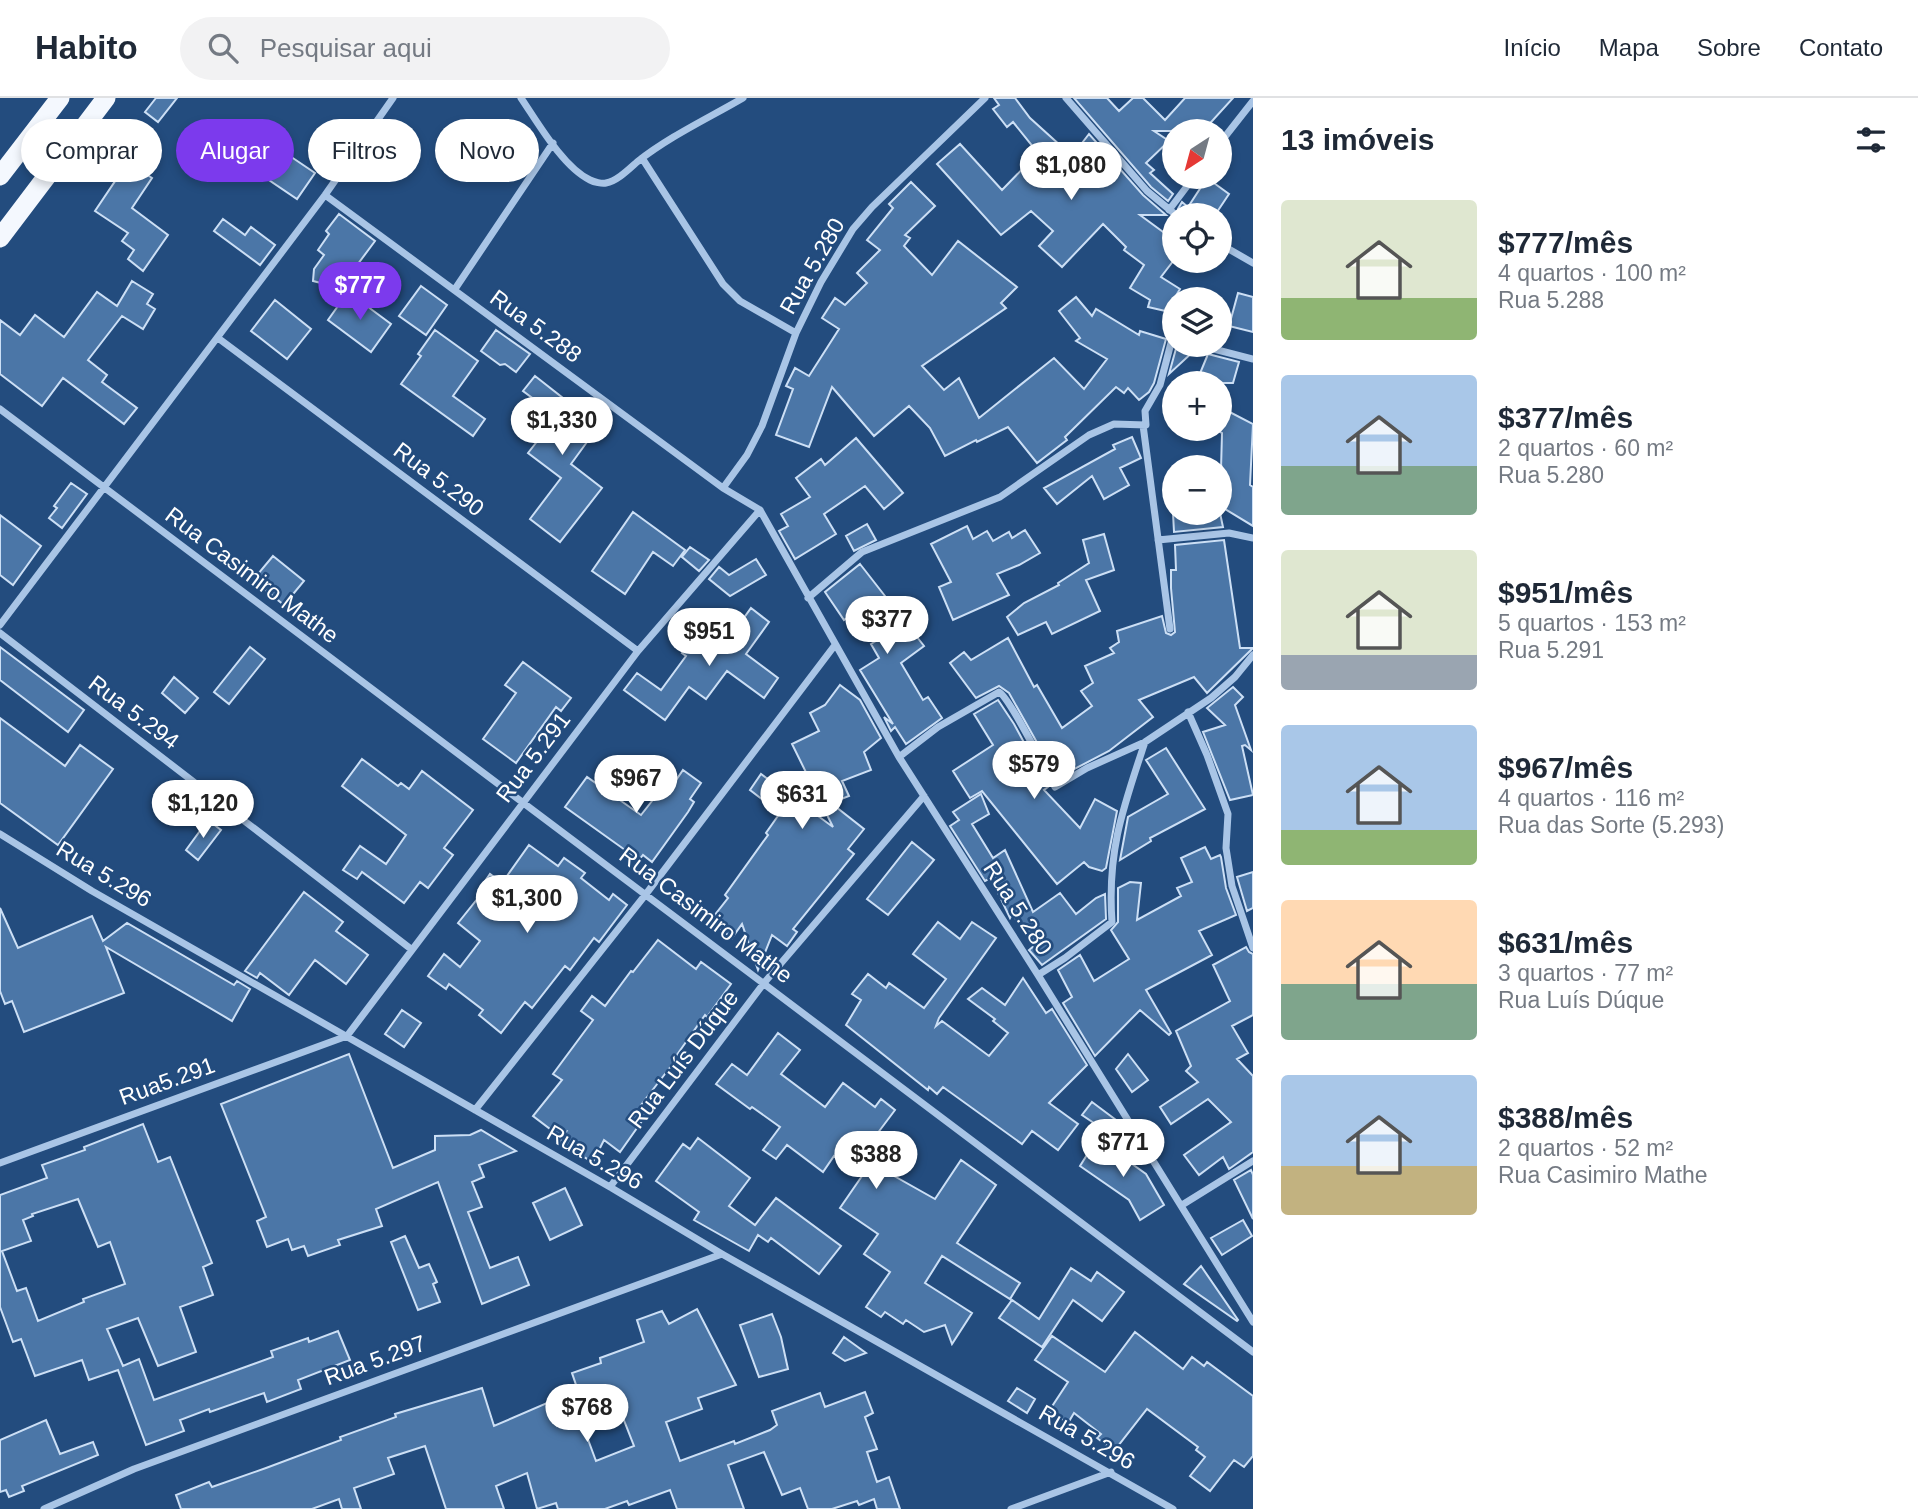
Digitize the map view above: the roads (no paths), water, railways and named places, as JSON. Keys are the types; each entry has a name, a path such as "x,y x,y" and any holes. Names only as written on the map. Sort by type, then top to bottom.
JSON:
{"highway":[{"path":"0,176 60,98"},
{"path":"0,238 106,98"}],"street":[{"path":"0,625 325,195 393,98"},
{"path":"521,98 552,143 576,171 591,181 605,184 619,177 681,131 743,98"},
{"name":"Rua 5.280","path":"723,488 747,455 762,426 796,333 821,282 853,229 872,207 985,98"},
{"path":"1066,98 1147,191 1162,204"},
{"path":"1232,128 1253,101"},
{"path":"454,289 552,143"},
{"path":"642,158 723,284 740,301 796,333"},
{"name":"Rua 5.288","path":"325,195 723,488 760,510"},
{"path":"1232,251 1253,263"},
{"name":"Rua 5.290","path":"218,338 638,651"},
{"path":"1232,354 1253,359"},
{"path":"808,597 862,552 1000,497 1089,435 1114,424 1146,425 1145,411 1160,385 1167,357"},
{"name":"Rua Casimiro Mathe","path":"0,409 1253,1352"},
{"path":"1143,425 1170,629"},
{"name":"Rua 5.280","path":"760,510 899,757 1253,1322"},
{"name":"Rua 5.291","path":"347,1035 638,651 760,510"},
{"path":"1158,540 1229,533 1253,538"},
{"name":"Rua 5.294","path":"0,633 411,948"},
{"path":"475,1110 646,894 835,645"},
{"path":"899,757 938,727 999,692 1015,713 1055,787 1087,768 1145,742 1219,691 1253,655"},
{"path":"1188,712 1207,755 1227,814 1226,848 1232,886 1253,948"},
{"path":"1038,975 1112,922 1111,869 1119,821 1145,742"},
{"name":"Rua Luís Dúque","path":"610,1187 764,983 924,796"},
{"name":"Rua 5.296","path":"0,834 92,891 1173,1509"},
{"name":"Rua5.291","path":"0,1163 347,1035"},
{"path":"1182,1205 1253,1161"},
{"name":"Rua 5.297","path":"44,1509 134,1469 723,1254"},
{"path":"1011,1509 1111,1472"}]}
